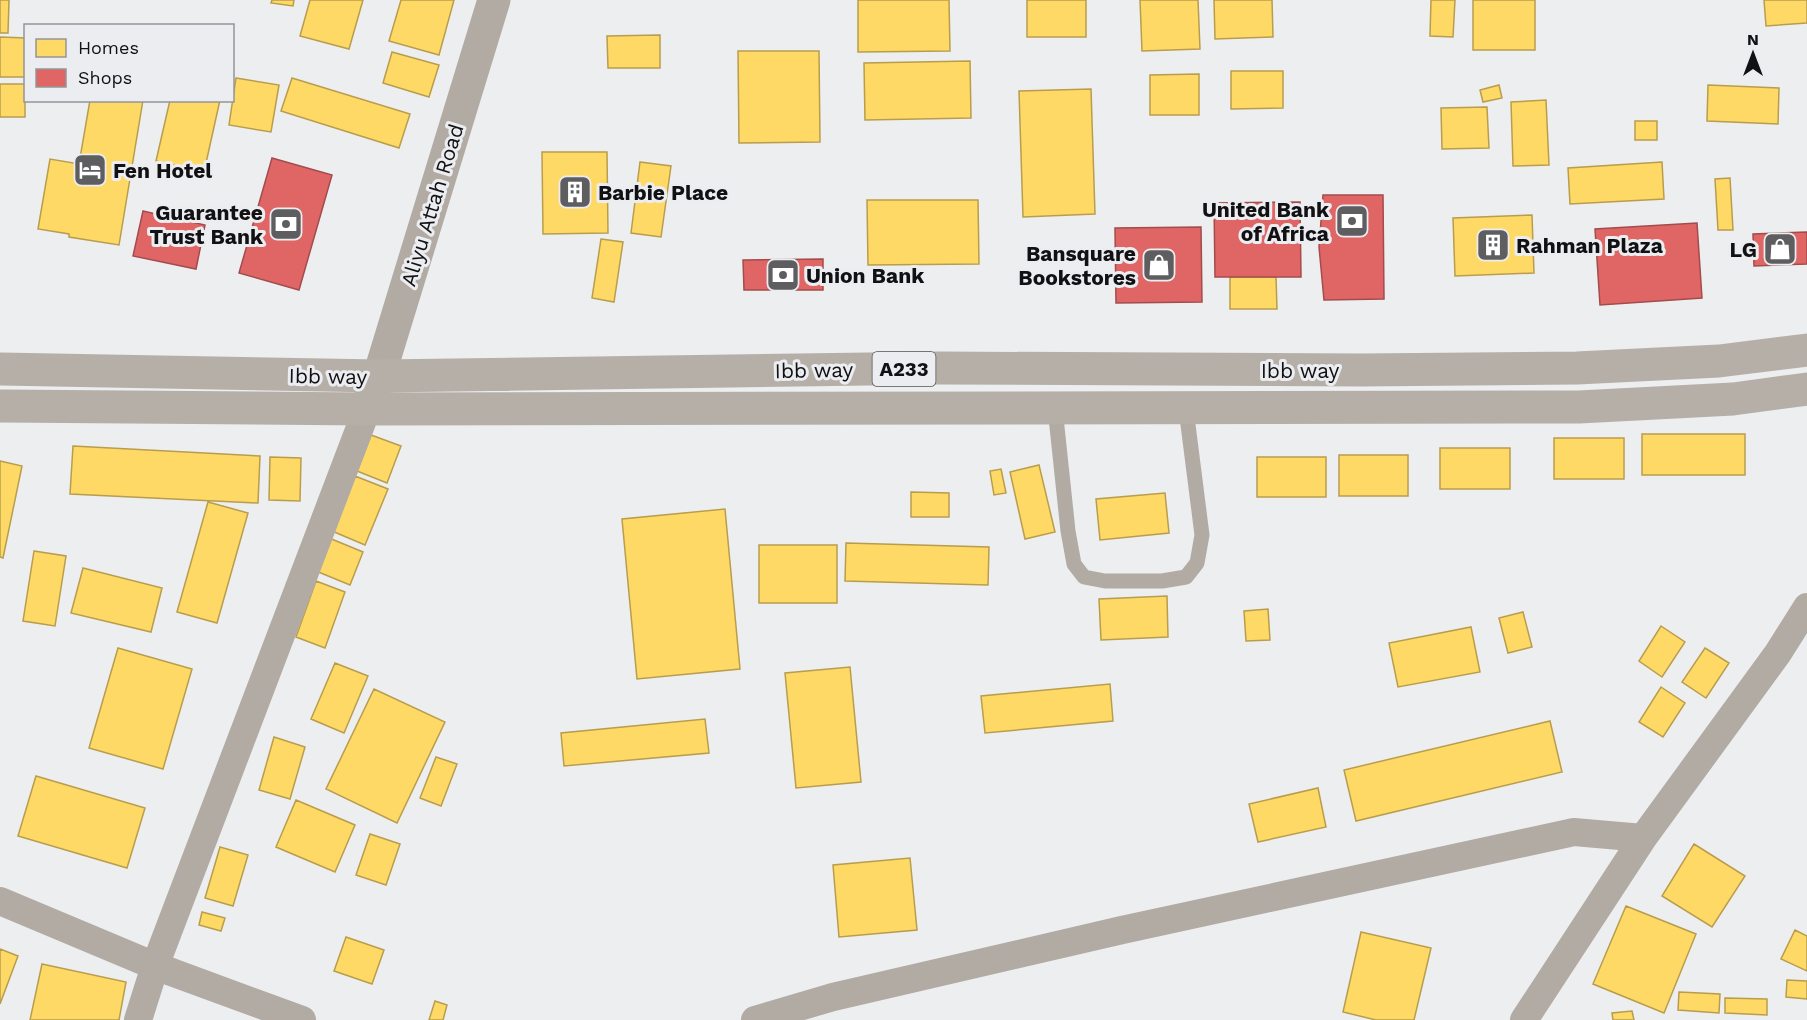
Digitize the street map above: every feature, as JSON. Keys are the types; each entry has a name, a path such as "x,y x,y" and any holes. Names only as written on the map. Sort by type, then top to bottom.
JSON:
{"highway":[{"name":"Ibb way","path":"0,369 379,376 939,368 1361,370 1577,368 1719,361 1807,350"},
{"name":"A233","path":"0,406 367,409 1185,409 1579,406 1733,399 1807,389"}],"street":[{"name":"Aliyu Attah Road","path":"367,409 494,0"},
{"path":"138,1020 155,966 367,409"},
{"path":"1524,1020 1643,838 1778,653 1807,607"},
{"path":"755,1020 833,997 1122,930 1574,832 1643,838"},
{"path":"0,901 155,966 302,1020"}],"lane":[{"path":"1055,408 1068,531 1074,564 1084,577 1105,581 1162,581 1186,577 1197,563 1202,534 1185,409"}],"building: Homes":[{"path":"0,0 9,0 8,33 0,33"},
{"path":"272,0 294,0 293,6 271,3"},
{"path":"310,0 363,0 349,49 300,36"},
{"path":"401,0 454,0 439,55 389,41"},
{"path":"858,0 949,0 950,51 858,52"},
{"path":"1027,0 1086,0 1086,37 1027,37"},
{"path":"1140,0 1198,0 1200,49 1142,51"},
{"path":"1214,0 1272,0 1273,37 1215,39"},
{"path":"1431,0 1455,0 1453,37 1430,36"},
{"path":"1473,0 1535,0 1535,50 1473,50"},
{"path":"1764,0 1807,0 1807,23 1766,26"},
{"path":"660,35 660,68 608,68 607,36"},
{"path":"0,37 24,38 24,77 0,77"},
{"path":"738,51 819,51 820,142 739,143"},
{"path":"392,52 439,65 429,97 383,83"},
{"path":"970,61 971,118 865,120 864,63"},
{"path":"1231,71 1283,71 1283,108 1231,109"},
{"path":"1199,74 1199,115 1150,115 1150,75"},
{"path":"236,78 279,85 271,132 229,125"},
{"path":"292,78 410,114 399,148 281,111"},
{"path":"0,84 24,84 25,117 0,117"},
{"path":"1499,85 1502,98 1483,102 1480,90"},
{"path":"1708,85 1779,88 1778,124 1707,121"},
{"path":"1091,89 1095,214 1023,217 1019,91"},
{"path":"1546,100 1549,165 1513,166 1511,102"},
{"name":"Fen Hotel","path":"90,102 143,102 119,245 69,237 69,234 38,229 50,159 79,164"},
{"path":"170,102 220,102 204,172 156,161"},
{"path":"1487,107 1489,148 1442,149 1441,108"},
{"path":"1635,121 1657,121 1657,140 1635,140"},
{"name":"Barbie Place","path":"542,152 607,152 608,233 543,234"},
{"path":"640,162 671,166 661,237 631,233"},
{"path":"1662,162 1664,199 1570,204 1568,168"},
{"path":"1730,178 1733,230 1718,230 1715,179"},
{"path":"867,200 978,200 979,264 868,265"},
{"name":"Rahman Plaza","path":"1532,215 1534,273 1455,276 1453,218"},
{"path":"601,239 623,242 614,302 592,298"},
{"path":"1230,277 1276,277 1277,309 1230,309"},
{"path":"1642,434 1745,434 1745,475 1642,475"},
{"path":"371,435 401,446 387,483 357,471"},
{"path":"1554,438 1624,438 1624,479 1554,479"},
{"path":"73,446 260,456 258,503 70,494"},
{"path":"1440,448 1510,448 1510,489 1440,489"},
{"path":"1339,455 1408,455 1408,496 1339,496"},
{"path":"270,457 301,458 300,501 269,500"},
{"path":"1257,457 1326,457 1326,497 1257,497"},
{"path":"0,461 22,466 3,558 0,557"},
{"path":"1039,465 1055,532 1025,539 1010,472"},
{"path":"1001,469 1006,493 994,495 990,471"},
{"path":"355,476 388,489 365,545 332,531"},
{"path":"911,492 949,493 949,517 911,517"},
{"path":"1165,493 1169,533 1100,540 1096,499"},
{"path":"208,502 248,513 217,623 177,612"},
{"path":"725,509 740,669 637,679 622,519"},
{"path":"329,538 363,552 350,585 316,571"},
{"path":"846,543 989,547 988,585 845,581"},
{"path":"759,545 837,545 837,603 759,603"},
{"path":"34,551 66,556 55,626 23,621"},
{"path":"83,568 162,588 151,632 71,613"},
{"path":"316,581 345,592 325,648 296,637"},
{"path":"1167,596 1168,637 1101,640 1099,599"},
{"path":"1268,609 1270,640 1246,641 1244,611"},
{"path":"1523,612 1532,647 1508,653 1499,618"},
{"path":"1661,626 1685,642 1662,677 1639,661"},
{"path":"1471,627 1480,672 1398,687 1389,643"},
{"path":"118,648 192,669 163,769 89,748"},
{"path":"1705,648 1729,663 1706,698 1682,682"},
{"path":"335,663 368,676 344,733 311,719"},
{"path":"850,667 861,782 796,788 785,673"},
{"path":"1110,684 1113,721 985,733 981,696"},
{"path":"1661,687 1685,703 1663,737 1639,722"},
{"path":"374,689 445,722 397,823 326,789"},
{"path":"705,719 709,753 564,766 561,733"},
{"path":"1550,721 1562,772 1356,821 1344,770"},
{"path":"274,737 305,747 290,799 259,790"},
{"path":"436,757 457,764 441,806 420,798"},
{"path":"36,776 145,808 127,868 18,836"},
{"path":"1318,788 1326,827 1258,842 1249,804"},
{"path":"296,800 355,825 335,872 276,847"},
{"path":"370,834 400,844 386,885 356,875"},
{"path":"1694,844 1745,876 1712,927 1662,896"},
{"path":"220,847 248,855 233,906 205,898"},
{"path":"910,858 917,930 839,937 833,865"},
{"path":"1626,906 1696,934 1664,1013 1593,984"},
{"path":"202,912 225,918 221,931 199,925"},
{"path":"1795,930 1807,936 1807,971 1781,959"},
{"path":"1361,932 1431,948 1414,1020 1376,1020 1343,1012"},
{"path":"346,937 384,950 372,984 334,971"},
{"path":"0,949 18,956 0,1004"},
{"path":"42,964 126,982 119,1020 30,1020"},
{"path":"1787,980 1807,981 1807,999 1786,997"},
{"path":"1679,992 1720,994 1719,1013 1678,1010"},
{"path":"1725,998 1767,999 1767,1015 1725,1013"},
{"path":"435,1001 447,1005 443,1020 429,1020"},
{"path":"1632,1011 1634,1020 1613,1020 1612,1013"}],"building: Shops":[{"name":"Guarantee Trust Bank","path":"272,158 332,175 299,290 239,273"},
{"name":"United Bank of Africa","path":"1323,195 1383,195 1384,299 1324,300 1319,247"},
{"path":"1300,202 1301,277 1215,277 1214,203"},
{"path":"143,211 205,225 196,269 133,256"},
{"path":"1697,223 1702,298 1600,305 1595,229"},
{"name":"Bansquare Bookstores","path":"1201,227 1202,302 1116,303 1115,228"},
{"name":"LG","path":"1807,232 1807,264 1754,266 1753,234"},
{"name":"Union Bank","path":"823,259 823,290 744,290 743,260"}],"place":[{"name":"Fen Hotel","path":"90,170"},
{"name":"Barbie Place","path":"575,192"},
{"name":"United Bank of Africa","path":"1352,221"},
{"name":"Guarantee Trust Bank","path":"286,224"},
{"name":"Rahman Plaza","path":"1493,245"},
{"name":"LG","path":"1780,249"},
{"name":"Bansquare Bookstores","path":"1159,265"},
{"name":"Union Bank","path":"783,275"}]}
